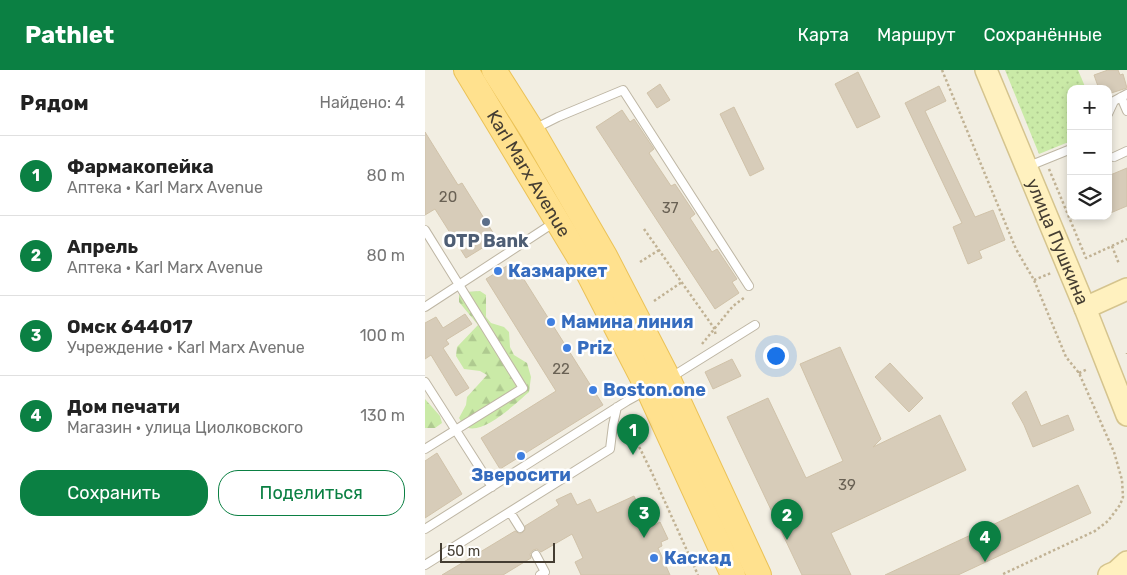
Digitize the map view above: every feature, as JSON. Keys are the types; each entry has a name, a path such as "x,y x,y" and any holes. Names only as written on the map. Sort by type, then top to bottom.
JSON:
{"main road":[{"name":"Karl Marx Avenue","path":"466,70 567,214 595,261 759,575"},
{"name":"Karl Marx Avenue","path":"494,70 531,130 567,214"},
{"name":"Karl Marx Avenue","path":"659,384 733,575"}],"street":[{"name":"улица Пушкина","path":"986,70 1085,308 1127,415"},
{"path":"1085,308 1127,289"},
{"path":"1109,575 1116,572 1127,562"}],"lane":[{"path":"531,130 623,90 749,286"},
{"path":"1112,105 1114,101 1124,96 1127,111"},
{"path":"1027,167 1067,151"},
{"path":"1114,157 1127,151"},
{"path":"425,307 567,214"},
{"path":"425,230 523,388 425,449"},
{"path":"425,529 618,407 755,325"},
{"path":"425,382 492,487"},
{"path":"425,565 610,449 613,425 618,407"},
{"path":"510,512 520,528"},
{"path":"536,555 545,572 540,575"}],"path":[{"path":"942,70 1016,249 1034,280 1067,357 1079,373 1114,452 1122,480 1123,497 1121,505 1108,521 1095,531 1001,575"},
{"path":"643,229 714,328"},
{"path":"1086,258 1127,239"},
{"path":"1112,246 1119,264"},
{"path":"640,262 659,250"},
{"path":"1034,280 1053,272"},
{"path":"654,301 682,282"},
{"path":"697,350 733,306 751,292 749,286"},
{"path":"1079,373 1088,369"},
{"path":"618,407 655,481 698,575"}],"green space":[{"path":"1005,70 1078,70 1084,85 1067,85 1067,143 1039,154"},
{"path":"480,291 486,295 486,317 491,323 504,327 509,332 510,347 514,355 527,363 531,377 529,392 516,403 488,424 478,428 470,428 463,425 459,418 466,405 467,397 487,375 480,371 464,369 456,356 457,347 478,325 459,302 459,295 466,292"},
{"path":"425,399 440,416 442,423 435,428 425,428"}],"building":[{"path":"1108,70 1118,70 1120,75 1123,74 1127,88 1112,93 1112,85 1098,85 1094,75"},
{"path":"858,72 880,117 857,128 835,84"},
{"path":"660,84 670,100 657,108 647,93"},
{"path":"939,86 946,101 925,111 975,217 993,210 1005,240 979,251 982,258 968,264 953,227 962,223 905,103"},
{"path":"734,107 764,169 750,176 720,114"},
{"path":"622,110 630,122 634,119 654,149 649,153 671,186 675,184 695,214 690,218 712,252 717,249 737,279 732,282 739,293 715,309 596,127"},
{"path":"425,132 458,185 462,183 497,239 466,258 435,209 425,215"},
{"path":"1127,168 1127,206 1112,212 1112,175"},
{"path":"513,262 603,405 500,469 481,438 556,391 486,279"},
{"path":"465,314 472,324 446,340 449,344 443,348 469,388 456,396 431,355 425,359 425,323 436,317 443,328"},
{"path":"840,347 881,439 873,447 940,415 966,470 831,533 851,575 802,575 727,417 768,398 806,478 843,461 800,364"},
{"path":"732,359 741,376 713,389 705,372"},
{"path":"890,363 923,398 909,412 875,377"},
{"path":"1026,391 1041,426 1068,415 1074,430 1033,447 1012,403"},
{"path":"437,453 462,494 425,518 425,461"},
{"path":"1078,485 1091,513 958,575 885,575"},
{"path":"571,493 577,505 590,499 597,513 634,496 649,528 660,522 668,539 661,542 662,546 658,548 670,575 581,575 575,562 583,558 572,534 541,552 537,549 533,550 530,554 531,558 503,575 442,575 515,531 520,534 525,530 525,526 559,505 556,500"}],"place":[{"name":"OTP Bank","path":"486,222"},
{"name":"Казмаркет","path":"498,271"},
{"name":"Мамина линия","path":"551,322"},
{"name":"Priz","path":"567,348"},
{"name":"Boston.one","path":"593,390"},
{"name":"Фармакопейка","path":"633,455"},
{"name":"Зверосити","path":"521,456"},
{"name":"Омск 644017","path":"644,538"},
{"name":"Апрель","path":"787,540"},
{"name":"Каскад","path":"654,558"},
{"name":"Дом печати","path":"985,562"}]}
